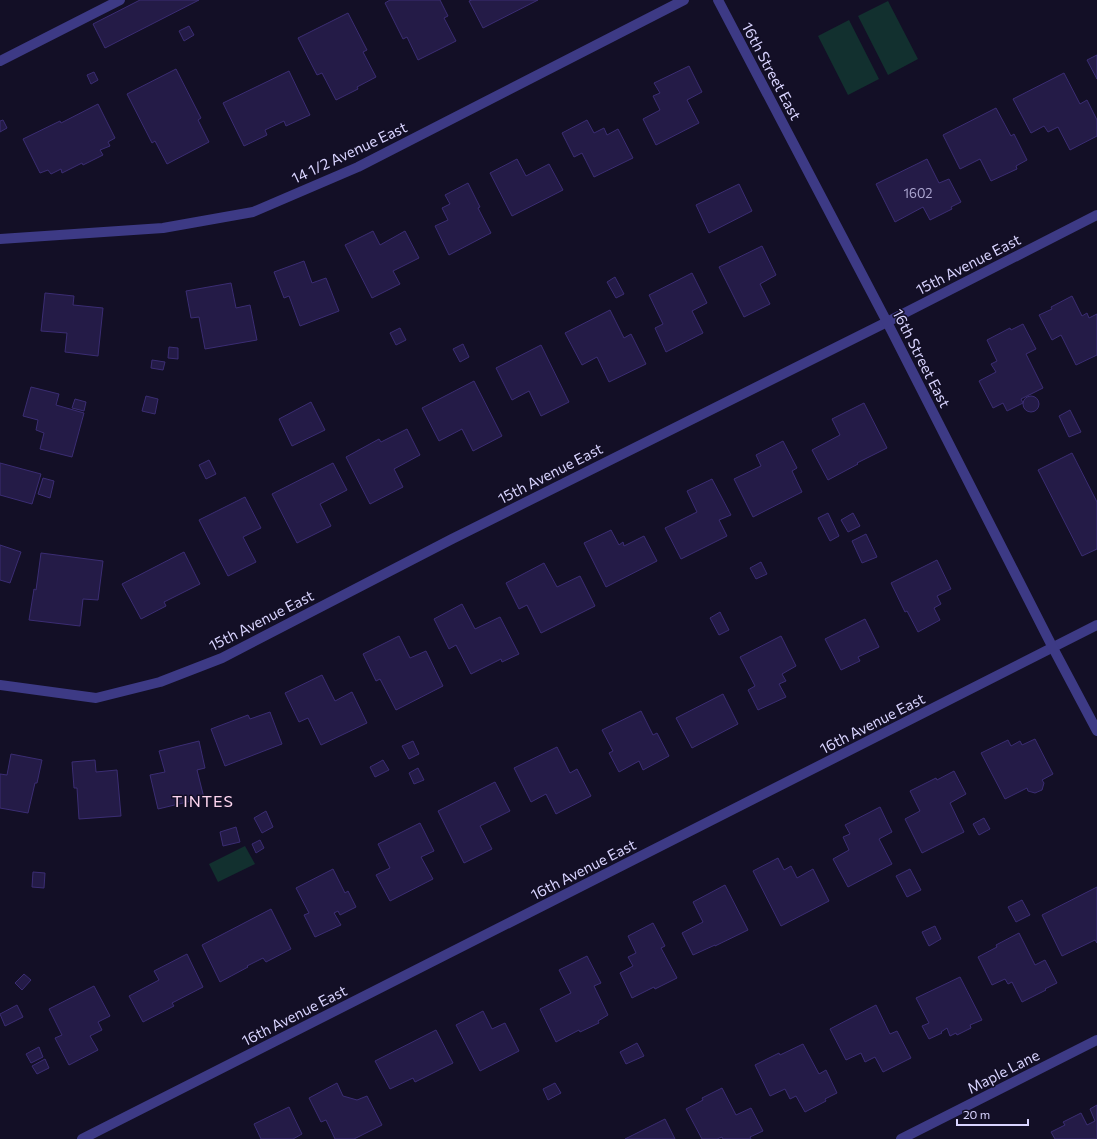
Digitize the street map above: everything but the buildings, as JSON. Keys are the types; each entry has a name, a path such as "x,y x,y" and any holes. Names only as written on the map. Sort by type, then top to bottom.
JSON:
{"street":[{"path":"0,61 120,0"},
{"name":"14 1/2 Avenue East","path":"0,239 163,228 253,212 358,167 684,0"},
{"name":"16th Street East","path":"718,0 887,322 1053,648 1097,731"},
{"name":"15th Avenue East","path":"0,685 96,698 160,682 222,658 452,539 887,322 1097,215"},
{"name":"16th Avenue East","path":"82,1139 1097,625"},
{"name":"Maple Lane","path":"901,1139 1097,1040"}],"green space":[{"path":"888,1 918,59 888,75 858,16"},
{"path":"849,20 879,79 848,95 818,36"},
{"path":"245,846 255,864 218,882 209,864"}],"district":[{"name":"TINTES","path":"203,800"}]}
